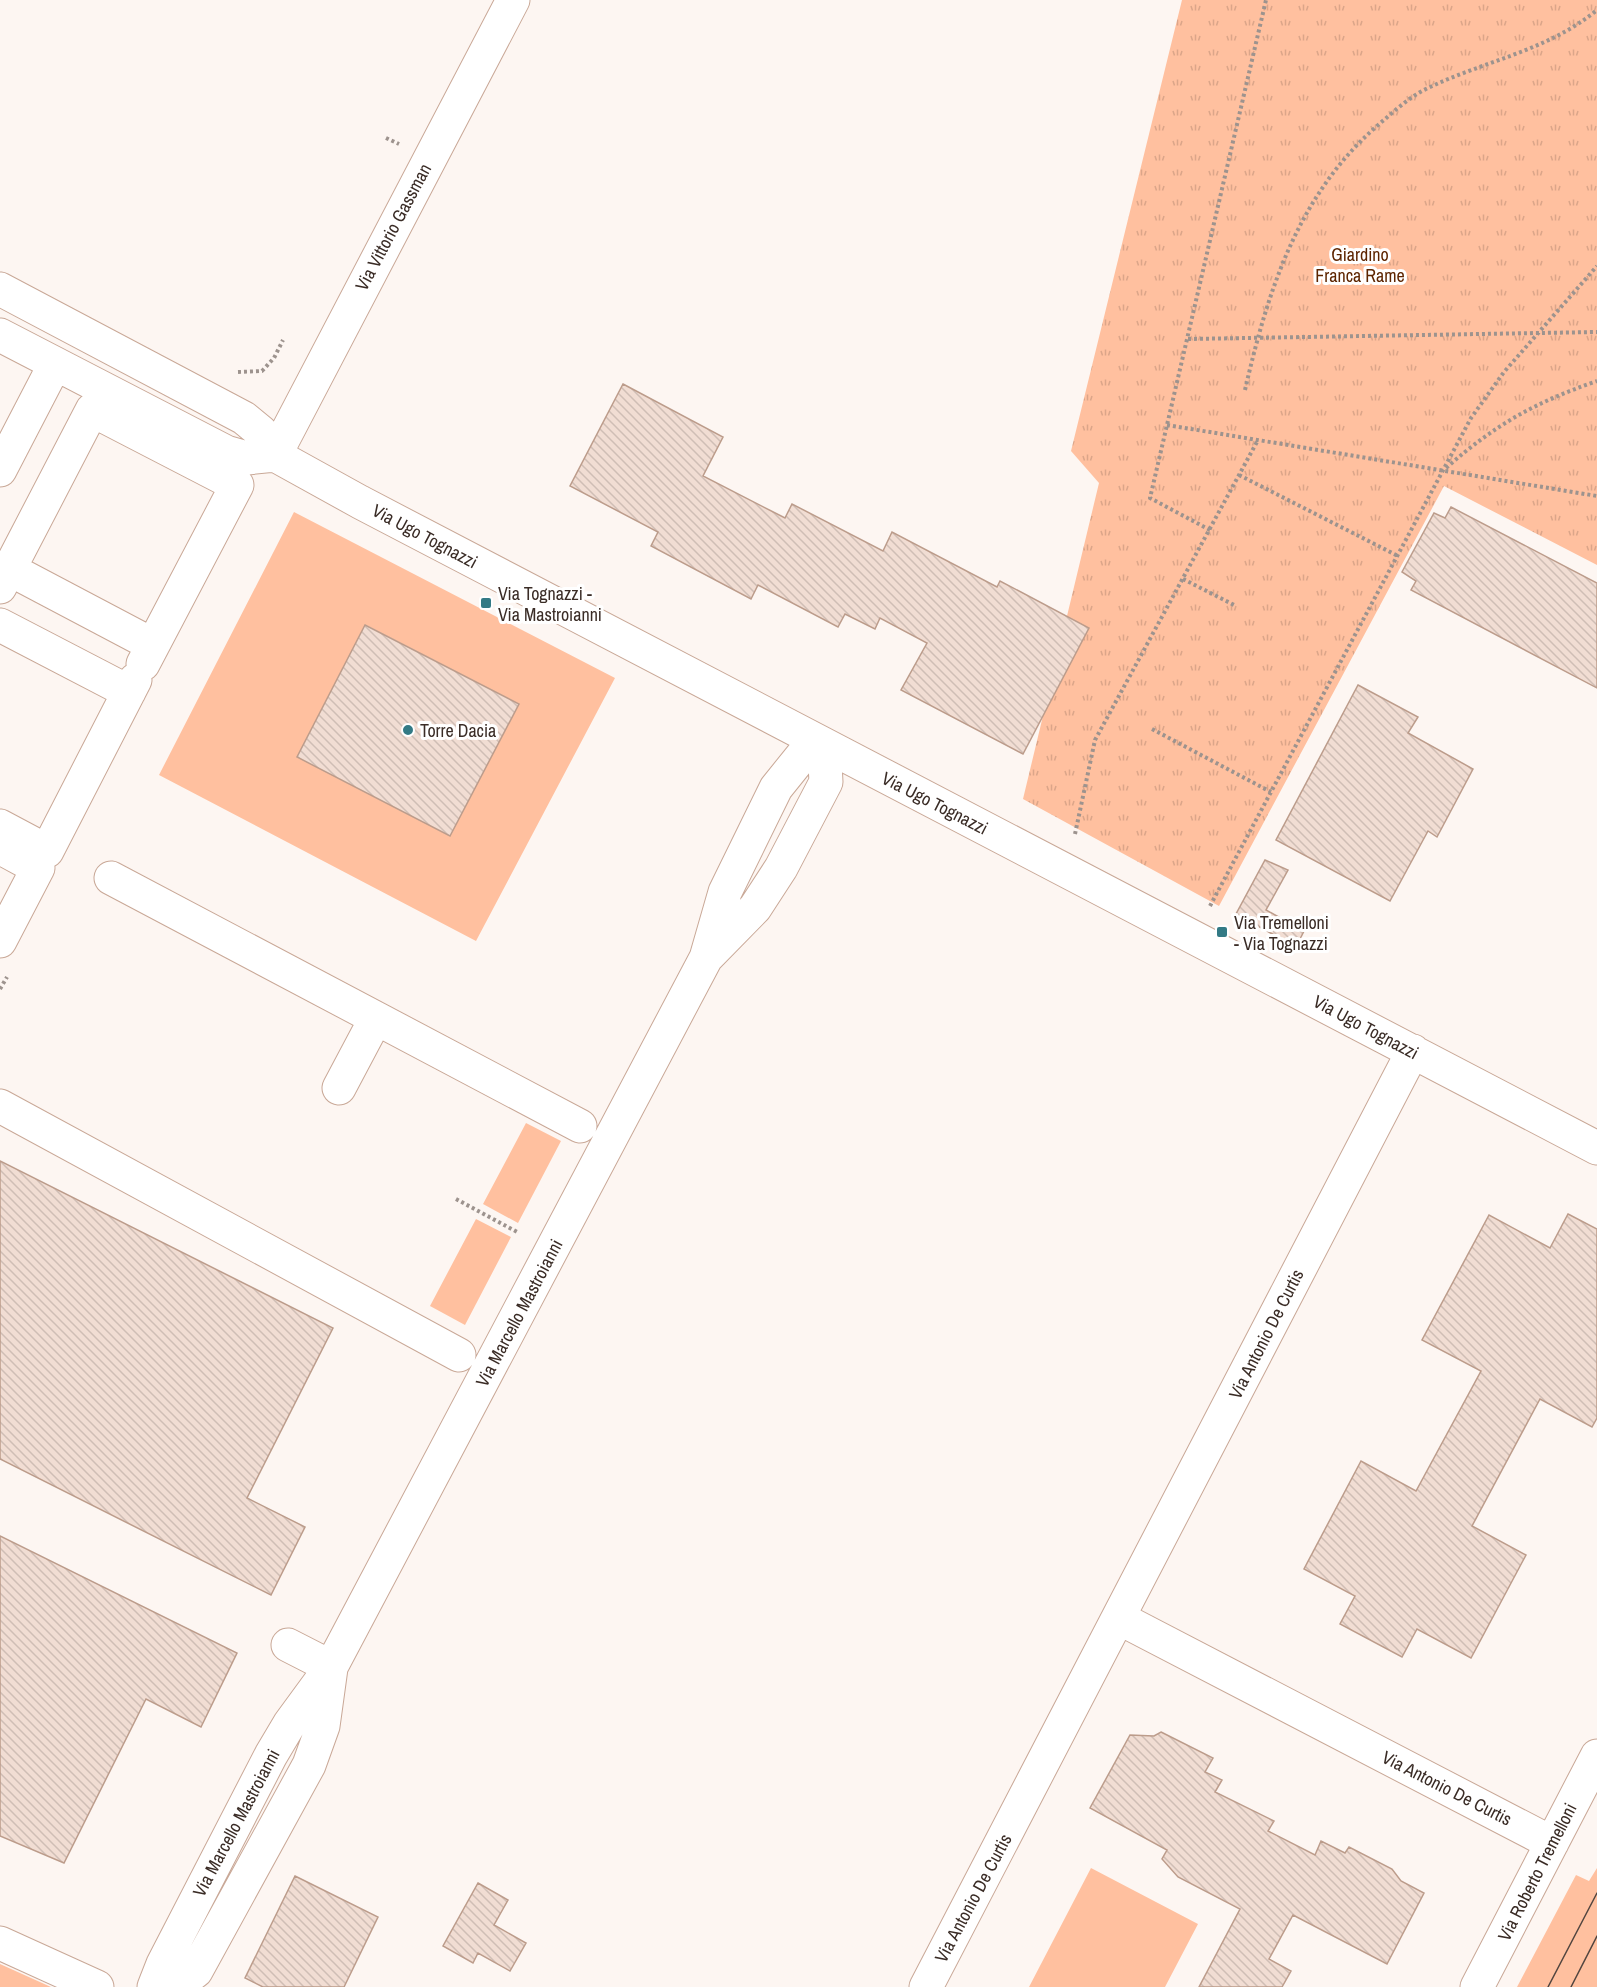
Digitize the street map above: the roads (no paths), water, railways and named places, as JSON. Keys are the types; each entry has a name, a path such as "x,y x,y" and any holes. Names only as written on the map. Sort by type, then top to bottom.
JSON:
{"street":[{"name":"Via Vittorio Gassman","path":"275,455 513,0"},
{"name":"Via Ugo Tognazzi","path":"0,289 244,418 261,432 275,455 824,746 1597,1148"},
{"path":"0,335 226,452 246,458 275,455"},
{"path":"0,470 11,424 55,364"},
{"path":"0,826 47,851 237,485 92,410 5,578 140,670"},
{"path":"0,625 140,670"},
{"name":"Via Marcello Mastroianni","path":"154,1987 163,1964 271,1755 290,1723 331,1667 706,958 725,892 776,788 783,776 805,752 824,746"},
{"path":"0,848 38,868 0,941"},
{"path":"111,879 580,1126"},
{"path":"339,1088 375,1020"},
{"name":"Via Antonio De Curtis","path":"926,1987 1413,1051"},
{"path":"0,1106 459,1355"},
{"name":"Via Antonio De Curtis","path":"1119,1618 1552,1842"},
{"path":"288,1644 331,1667"},
{"name":"Via Marcello Mastroianni","path":"175,1987 196,1971 305,1774 323,1726 331,1667"},
{"name":"Via Roberto Tremelloni","path":"1477,1987 1597,1756"},
{"path":"0,1943 97,1987"}],"tram line":[{"path":"1548,1987 1597,1893"},
{"path":"1571,1987 1597,1936"}],"place":[{"name":"Via Tognazzi - Via Mastroianni","path":"486,603"},
{"name":"Torre Dacia","path":"408,730"},
{"name":"Via Tremelloni - Via Tognazzi","path":"1222,932"}],"park label":[{"name":"Giardino Franca Rame","path":"1360,264"}]}
